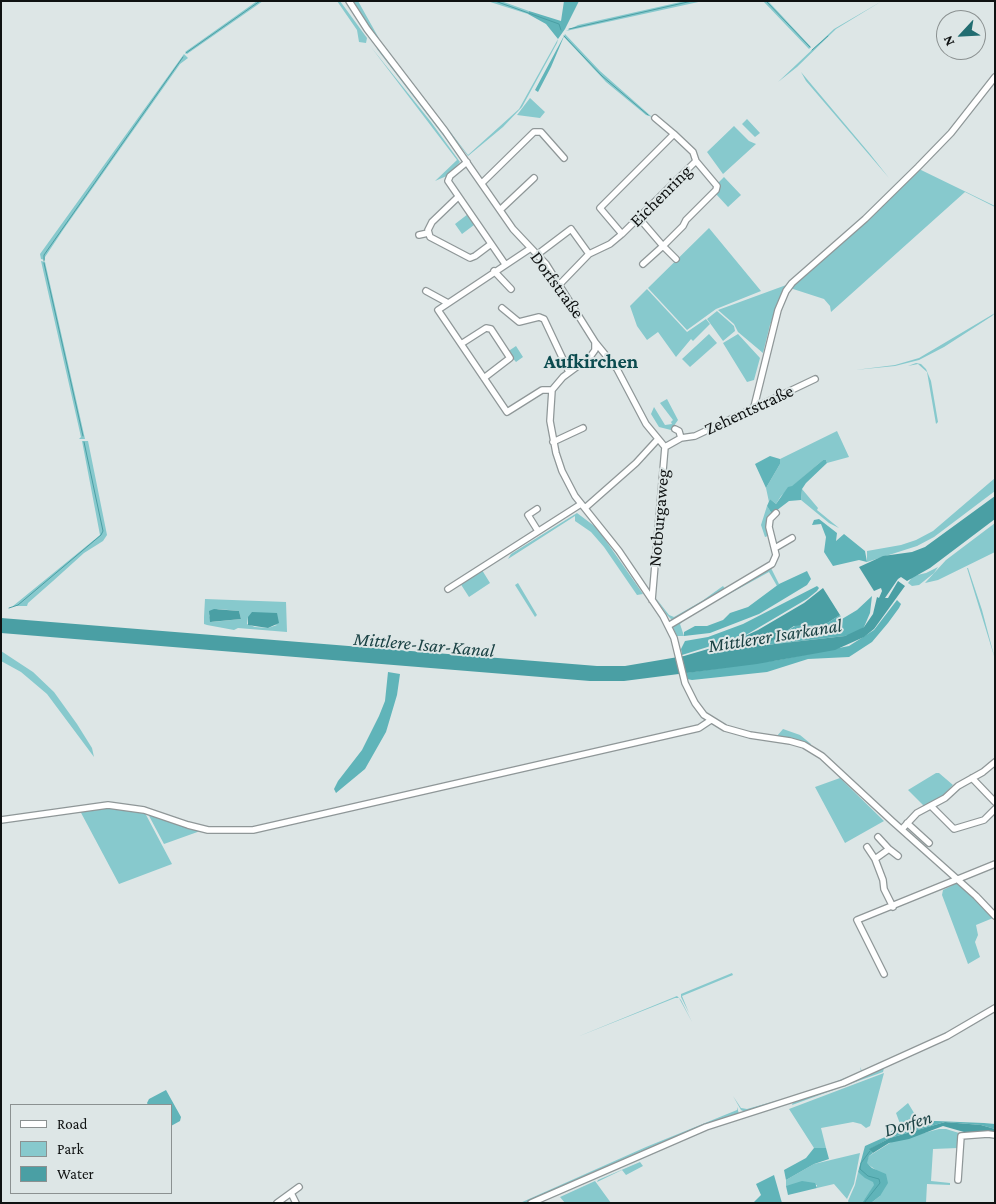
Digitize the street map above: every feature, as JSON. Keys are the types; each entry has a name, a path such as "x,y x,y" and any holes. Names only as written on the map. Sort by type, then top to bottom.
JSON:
{"street":[{"name":"Dorfstraße","path":"349,1 372,37 445,131 513,229 538,254 560,284 595,345"},
{"path":"754,407 778,310 786,291 792,283 865,219 951,133 995,77"},
{"name":"Eichenring","path":"560,284 589,254 610,244 622,234 696,161 693,152 655,118"},
{"path":"482,183 534,132 541,132 564,158"},
{"name":"Eichenring","path":"622,234 600,208 674,134"},
{"path":"643,264 663,246 716,190 716,183 696,161"},
{"path":"467,162 448,179 458,197 505,264"},
{"path":"500,210 534,178"},
{"path":"428,233 436,217 458,197"},
{"path":"639,218 676,258"},
{"path":"538,254 571,229 589,254"},
{"path":"419,235 428,233"},
{"path":"428,233 433,240 470,258 491,244"},
{"path":"531,248 438,310 507,412 542,390 552,390"},
{"path":"494,271 512,289"},
{"path":"426,292 448,303"},
{"path":"502,308 519,322 539,317 544,319 569,372"},
{"path":"461,344 486,328 491,329 510,358 484,378"},
{"path":"595,345 590,357 555,383 552,390 550,409 553,442 562,471 583,506 619,551 668,626 677,650 684,679 694,703 711,720 731,731 790,741 810,748 837,768 880,811 916,843"},
{"name":"Notburgaweg","path":"595,345 604,351 617,369 646,424 665,447 652,600"},
{"name":"Zehentstraße","path":"665,447 681,438 696,436 815,379"},
{"path":"553,442 583,428"},
{"path":"676,429 679,430 681,438"},
{"path":"448,589 583,506 636,463 658,439"},
{"path":"538,509 528,515 538,532"},
{"path":"668,626 767,568 776,560 769,527 770,520 776,513"},
{"path":"774,548 792,538"},
{"path":"1,820 91,806 122,806 144,810 198,828 253,830 699,728 711,720"},
{"path":"902,829 917,813 931,806 995,762"},
{"path":"972,778 995,802"},
{"path":"931,806 954,829 984,820 995,809"},
{"path":"892,821 959,880 995,916"},
{"path":"907,823 928,843"},
{"path":"878,837 898,856"},
{"path":"867,847 876,859 884,889 893,907"},
{"path":"876,859 889,848"},
{"path":"884,974 857,920 995,864"},
{"path":"531,1203 706,1127 822,1091 947,1036 995,1008"},
{"path":"958,1180 961,1136 995,1135"},
{"path":"277,1203 300,1187"},
{"path":"291,1193 296,1203"}],"green space":[{"path":"257,1 263,1 187,54 185,52"},
{"path":"337,1 340,1 367,38 366,43 359,42 357,30"},
{"path":"351,1 358,1 381,42 468,155 519,109 558,39 522,107 503,127 468,156 362,19"},
{"path":"487,1 501,1 529,11 528,14"},
{"path":"685,1 703,1 566,31 578,25"},
{"path":"763,1 768,1 811,47 809,49"},
{"path":"882,1 836,29 797,67 778,82 834,29"},
{"path":"565,34 600,71 652,117 646,115 606,82 564,37"},
{"path":"376,46 448,139 462,160 377,49"},
{"path":"371,47 431,122 460,162 449,175 435,181 457,160"},
{"path":"184,54 188,58 180,64 63,230 45,257 45,260 41,259 40,254"},
{"path":"801,72 870,154 889,178 806,81"},
{"path":"530,98 545,112 540,118 517,115"},
{"path":"747,119 760,133 755,137 742,124"},
{"path":"734,126 749,141 756,144 723,174 707,152"},
{"path":"919,169 995,206 995,207 965,192 831,312 830,306 824,299 790,288"},
{"path":"724,177 741,195 728,207 716,194 718,183"},
{"path":"468,214 474,225 462,234 455,224"},
{"path":"709,228 761,291 716,309 687,330 648,288"},
{"path":"41,261 45,262 85,439 79,439 81,437"},
{"path":"789,284 770,325 763,353 738,332 734,324 718,310"},
{"path":"647,289 687,332 706,319 710,324 693,341 691,339 676,357 658,332 647,340 637,326 630,306"},
{"path":"717,311 734,326 735,331 723,341 707,319"},
{"path":"995,313 944,347 919,360 895,366 855,370 895,365 919,358"},
{"path":"709,334 717,343 690,367 682,359"},
{"path":"738,334 760,358 754,380 747,382 723,343"},
{"path":"516,346 523,357 516,362 507,352"},
{"path":"916,363 921,364 926,369 931,381 938,422 936,424 927,372 918,364 908,366"},
{"path":"667,399 678,420 671,430 659,427 651,414 654,407 665,425 672,424 673,420 660,403"},
{"path":"837,431 849,457 827,463 826,460 823,460 781,496 776,504 770,499 769,502 766,488 780,464 780,459"},
{"path":"82,441 88,441 107,535 103,541 84,553 28,603 27,606 13,606 100,535"},
{"path":"995,478 995,491 934,537 917,546 867,562 867,551 901,545 933,531"},
{"path":"802,489 818,508 817,510 839,528 829,523 801,500"},
{"path":"767,506 772,514 768,536 765,537 761,525"},
{"path":"577,513 597,528 643,594 637,595 604,547 591,532 575,521 575,516 508,559 511,554"},
{"path":"995,523 995,552 938,580 925,583 946,560"},
{"path":"938,567 934,573 919,585 912,586 908,583 913,576 926,573"},
{"path":"771,568 779,584 777,586 769,572 689,616 680,624 684,636 677,636 673,628 675,624"},
{"path":"967,568 982,610 995,659"},
{"path":"482,570 490,583 469,597 460,583"},
{"path":"518,583 537,615 535,617 515,585"},
{"path":"723,586 726,590 673,621 655,597 669,615 674,617"},
{"path":"205,599 286,602 287,632 238,628 234,630 204,624","holes":["218,609 239,611 241,619 212,622 209,615","248,617 277,625 268,628 255,627 247,624"]},
{"path":"1,651 33,672 54,692 92,748 94,757 47,694 21,672 1,661"},
{"path":"783,729 800,735 811,744 810,746 777,736"},
{"path":"939,773 953,785 942,796 924,806 908,790"},
{"path":"840,778 884,821 845,843 815,787"},
{"path":"99,807 144,811 172,864 119,884 79,809"},
{"path":"148,814 203,830 164,844"},
{"path":"959,884 993,918 976,925 978,935 975,942 980,957 968,964 942,895 943,890"},
{"path":"732,973 733,975 682,996 689,1013 681,994"},
{"path":"677,996 679,998 577,1037"},
{"path":"890,1058 891,1060 829,1086 745,1112 741,1110 733,1096 741,1108 747,1109 814,1090 858,1073 861,1071 860,1067 862,1071"},
{"path":"884,1068 883,1072 792,1105 793,1102"},
{"path":"884,1073 870,1126 866,1128 861,1124 853,1122 821,1128 826,1148 814,1148 789,1109"},
{"path":"908,1103 919,1121 902,1129 896,1113"},
{"path":"737,1107 739,1114 526,1203 520,1203 646,1147 737,1110"},
{"path":"939,1129 959,1133 958,1148 933,1149 931,1181 950,1183 950,1185 927,1184 926,1203 871,1203 880,1196 876,1170 866,1163 869,1156 893,1141"},
{"path":"860,1153 854,1184 847,1199 834,1184 817,1188 817,1185 786,1186 786,1180 814,1164"},
{"path":"640,1162 643,1166 626,1175 622,1170 597,1182 598,1180"},
{"path":"858,1172 873,1181 875,1185 862,1203 849,1203 848,1201"},
{"path":"595,1181 611,1203 565,1203 560,1197"}],"shaded area":[{"path":"564,1 579,1 558,39 546,24 528,14 529,11 561,21"},
{"path":"565,34 551,67 538,92 535,90"},
{"path":"770,456 780,459 780,464 766,488 755,464"},
{"path":"823,460 826,460 827,463 806,483 802,489 801,500 789,501 772,514 767,506 770,499 776,504 788,487 792,486"},
{"path":"819,519 837,533 836,541 844,534 865,551 867,562 859,560 833,566 824,552 826,537 821,524 812,525 814,520"},
{"path":"807,571 811,579 807,585 759,614 710,633 684,636 684,632 695,626 707,626 723,620 730,613 748,607 779,584"},
{"path":"817,586 819,588 817,591 807,599 746,635 682,655 681,649 685,641 708,637 743,624"},
{"path":"872,596 870,613 864,627 856,633 845,636 765,645 795,626 824,625 840,615 842,619 857,610"},
{"path":"897,600 901,604 899,608 872,642 849,657 808,659 767,672 687,679 685,673 778,660 849,646 874,630"},
{"path":"388,672 400,674 397,695 386,732 365,769 336,793 334,789 338,781 362,750 379,716 385,701"},
{"path":"166,1090 181,1117 180,1121 172,1125 172,1104 148,1104 149,1099"},
{"path":"919,1121 936,1121 995,1124 995,1129 981,1125 945,1122 890,1138 870,1149 873,1153 869,1156 867,1163 872,1168 886,1174 888,1183 880,1196 871,1203 862,1203 874,1185 873,1182 858,1172 865,1146 885,1137 900,1123 903,1129"},
{"path":"814,1148 826,1148 829,1159 814,1164 786,1180 784,1170 806,1158"},
{"path":"774,1175 782,1203 753,1203 761,1195 756,1184"},
{"path":"802,1181 815,1183 817,1188 788,1195 786,1186"}],"water":[{"name":"Mittlerer Isarkanal","path":"995,496 995,519 930,568 907,581 901,577 898,579 885,598 888,598 898,581 905,586 874,629 864,637 835,650 757,664 624,681 590,681 1,633 1,618 597,666 625,666 684,656 732,642 758,630 804,603 823,588 840,615 824,625 794,626 766,645 845,636 864,627 873,614 877,597 879,598 882,591 881,588 874,591 859,567 883,556 912,552 925,547"},
{"path":"214,609 239,611 241,619 210,622 209,611"},
{"path":"252,612 277,613 279,623 268,628 248,625 248,617"},
{"path":"945,1122 981,1125 995,1129 995,1133 964,1132 943,1126 909,1139 889,1143 873,1153 869,1149 890,1138"}],"waterway":[{"path":"186,53 260,1"},
{"path":"495,1 559,24 561,30"},
{"path":"569,29 692,1"},
{"path":"766,1 810,47"},
{"path":"564,36 602,76 648,115"},
{"path":"812,50 828,36"},
{"path":"44,261 44,255 183,57"},
{"path":"44,263 83,436"},
{"path":"9,608 18,605 101,535 103,531 84,442"},
{"name":"Dorfen","path":"864,1203 880,1183 879,1179 868,1176 860,1169 861,1163 870,1151"}],"district":[{"name":"Aufkirchen","path":"591,362"}],"water label":[{"name":"Mittlere-Isar-Kanal","path":"424,645"}]}
